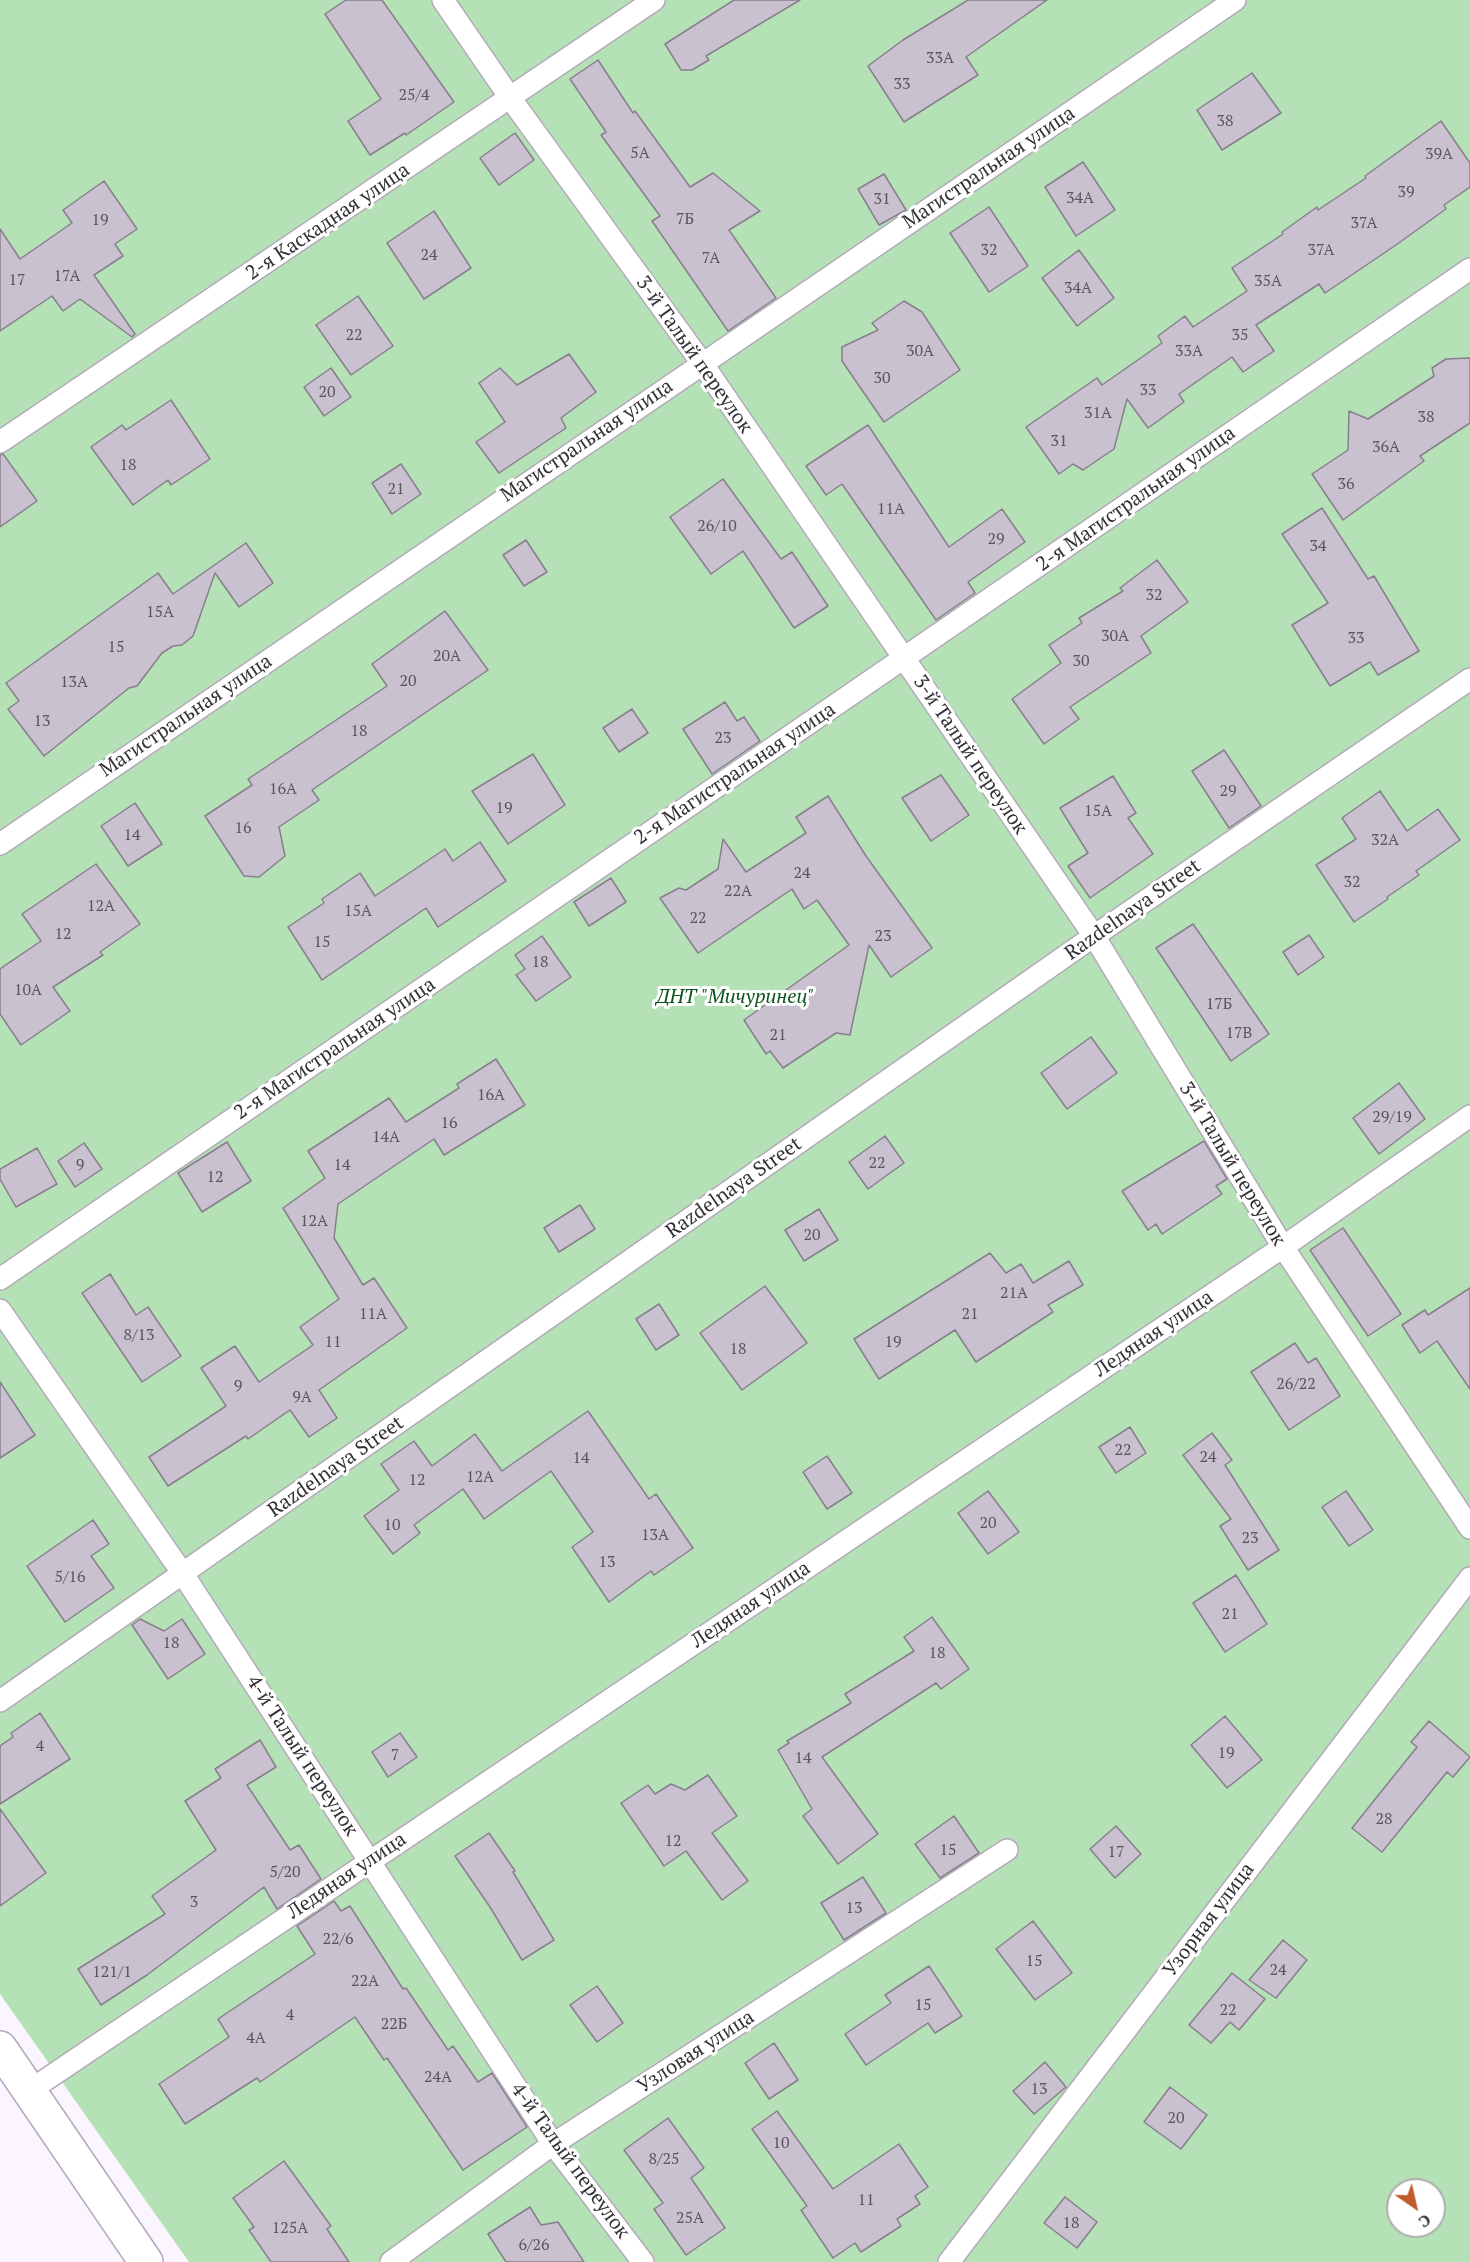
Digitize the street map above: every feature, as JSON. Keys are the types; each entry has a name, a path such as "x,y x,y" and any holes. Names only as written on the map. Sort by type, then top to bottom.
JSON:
{"street":[{"path":"0,2048 146,2262"}],"lane":[{"name":"3-й Талый переулок","path":"443,0 511,99 702,363 1094,936 1283,1247 1470,1528"},
{"name":"2-я Каскадная улица","path":"0,442 511,99 654,0"},
{"name":"Магистральная улица","path":"0,844 1235,0"},
{"name":"2-я Магистральная улица","path":"0,1279 1470,269"},
{"name":"Razdelnaya Street","path":"0,1701 1094,936 1470,679"},
{"name":"Ледяная улица","path":"29,2091 1283,1247 1470,1116"},
{"name":"4-й Талый переулок","path":"0,1310 183,1574 554,2144 644,2262"},
{"name":"Узорная улица","path":"949,2262 1470,1578"},
{"name":"Узловая улица","path":"391,2262 554,2144 1006,1850"}],"green space":[{"name":"ДНТ \"Мичуринец\"","path":"0,0 1470,0 1470,2262 189,2262 0,1994"}],"building":[{"path":"346,0 382,0 454,102 406,135 405,133 370,155 348,121 381,99 325,14"},
{"path":"734,0 800,0 706,56 709,60 692,70 681,70 665,44"},
{"path":"968,0 1047,0 966,57 978,75 904,122 868,66 903,40"},
{"path":"598,60 633,113 635,111 690,187 713,173 760,211 729,230 776,298 728,331 652,221 660,216 601,135 606,132 570,79"},
{"path":"1252,73 1281,113 1222,150 1197,110"},
{"path":"1441,121 1470,163 1470,187 1444,205 1446,209 1325,293 1319,284 1256,325 1274,351 1243,372 1232,357 1179,394 1184,402 1148,428 1127,399 1114,449 1083,470 1073,464 1059,474 1026,427 1097,378 1102,385 1162,343 1158,336 1185,316 1193,327 1247,291 1232,268 1283,234 1282,232 1317,207 1318,210 1366,178 1365,176"},
{"path":"515,133 534,160 499,185 480,158"},
{"path":"1083,162 1115,210 1076,236 1045,187"},
{"path":"884,174 906,210 879,225 858,189"},
{"path":"104,181 137,229 115,244 123,256 94,275 135,334 132,337 80,299 63,311 52,296 0,331 0,229 20,259 72,223 63,210"},
{"path":"989,207 1028,266 989,292 950,233"},
{"path":"434,211 471,268 424,299 387,243"},
{"path":"1079,250 1114,298 1077,326 1042,278"},
{"path":"358,296 393,346 351,375 316,325"},
{"path":"904,301 922,312 960,370 884,422 842,361 842,347 878,330 872,323"},
{"path":"569,354 596,392 561,418 566,428 499,473 476,442 505,422 479,383 500,368 517,385"},
{"path":"1470,358 1470,423 1420,456 1424,461 1343,520 1312,474 1348,450 1349,411 1368,419 1434,376 1432,368 1446,359"},
{"path":"331,368 351,397 324,416 304,387"},
{"path":"171,400 210,459 171,485 168,480 133,505 91,447 122,425 126,430"},
{"path":"868,425 949,547 1002,509 1025,542 968,582 975,593 936,620 842,484 826,495 806,466"},
{"path":"3,454 37,501 0,527 0,455"},
{"path":"401,464 421,494 392,514 372,483"},
{"path":"723,479 781,559 792,552 828,606 794,628 743,551 711,574 670,517"},
{"path":"1322,508 1368,579 1374,576 1419,651 1378,675 1370,662 1330,686 1292,625 1328,603 1282,534"},
{"path":"526,540 547,572 524,586 503,555"},
{"path":"246,543 273,583 239,607 215,573 193,636 182,645 173,646 162,653 137,686 129,688 44,756 8,709 19,701 6,683 158,573 173,594"},
{"path":"1157,560 1188,602 1141,636 1151,653 1070,707 1079,719 1044,744 1012,699 1061,663 1049,645 1082,623 1079,618 1123,591 1120,588"},
{"path":"445,611 488,670 312,790 319,800 279,827 285,856 259,877 244,876 205,816 252,785 248,779 387,686 372,664"},
{"path":"725,702 737,721 744,717 760,741 712,774 683,729"},
{"path":"632,709 648,733 619,752 603,728"},
{"path":"1224,750 1261,806 1229,828 1192,771"},
{"path":"533,754 565,805 508,844 472,791"},
{"path":"941,775 969,815 931,841 902,798"},
{"path":"1113,776 1136,813 1128,818 1153,854 1090,898 1068,866 1088,853 1060,808"},
{"path":"1380,791 1407,831 1438,809 1460,840 1416,871 1419,875 1387,897 1388,899 1354,922 1316,865 1356,839 1342,818"},
{"path":"828,796 866,856 932,948 891,977 869,945 850,1035 836,1033 783,1068 770,1051 766,1054 744,1020 849,945 817,900 804,909 792,889 698,953 660,898 679,888 686,890 718,869 723,839 746,872 806,833 796,817"},
{"path":"135,803 162,844 128,866 101,826"},
{"path":"480,842 506,881 438,927 426,908 322,980 288,927 324,903 322,899 360,873 375,896 445,849 453,861"},
{"path":"96,864 140,924 100,952 103,955 53,987 70,1011 21,1045 0,1014 0,969 41,941 22,914"},
{"path":"611,878 626,902 589,926 574,902"},
{"path":"1193,924 1269,1034 1231,1061 1156,948"},
{"path":"1309,935 1324,957 1298,975 1283,952"},
{"path":"542,936 571,977 536,1001 516,975 525,969 515,955"},
{"path":"1091,1037 1117,1073 1067,1109 1041,1073"},
{"path":"496,1059 525,1105 444,1155 434,1139 338,1204 334,1238 363,1285 374,1278 407,1328 319,1390 337,1418 309,1437 290,1410 248,1439 246,1436 168,1486 149,1457 226,1406 201,1368 235,1346 259,1382 313,1345 300,1327 339,1299 283,1208 325,1178 308,1151 389,1098 406,1122 459,1088 457,1084"},
{"path":"1399,1083 1425,1119 1379,1154 1353,1118"},
{"path":"885,1136 904,1163 868,1189 849,1162"},
{"path":"1204,1141 1227,1179 1216,1186 1222,1194 1162,1234 1156,1224 1148,1230 1122,1191"},
{"path":"227,1142 251,1181 202,1212 178,1173"},
{"path":"84,1143 102,1169 75,1187 58,1161"},
{"path":"37,1148 57,1184 16,1207 0,1179 0,1169"},
{"path":"580,1205 595,1229 559,1252 544,1228"},
{"path":"819,1209 838,1240 804,1261 785,1230"},
{"path":"1343,1228 1401,1314 1368,1336 1310,1250"},
{"path":"990,1253 1006,1273 1021,1264 1033,1283 1069,1261 1083,1285 1048,1305 1053,1312 976,1362 955,1330 879,1379 854,1339"},
{"path":"110,1274 136,1315 148,1307 181,1356 142,1382 82,1293"},
{"path":"765,1286 807,1343 742,1390 700,1333"},
{"path":"1470,1288 1470,1389 1437,1341 1420,1353 1402,1325 1425,1310 1428,1315"},
{"path":"659,1304 679,1335 656,1350 636,1319"},
{"path":"1295,1343 1308,1363 1316,1358 1340,1396 1289,1430 1251,1372"},
{"path":"0,1382 35,1435 0,1458"},
{"path":"588,1411 649,1499 656,1494 693,1548 654,1575 651,1571 609,1602 572,1547 593,1532 551,1471 484,1519 463,1489 414,1525 420,1533 393,1554 364,1516 399,1490 381,1464 414,1441 432,1466 475,1434 502,1471"},
{"path":"1130,1427 1146,1453 1116,1473 1099,1447"},
{"path":"1212,1433 1232,1460 1225,1465 1279,1550 1248,1570 1220,1526 1231,1519 1183,1455"},
{"path":"827,1456 852,1493 827,1509 803,1472"},
{"path":"988,1491 1019,1532 988,1554 958,1513"},
{"path":"1346,1491 1373,1530 1349,1546 1322,1507"},
{"path":"93,1520 109,1544 91,1556 114,1588 65,1622 27,1566"},
{"path":"1236,1575 1267,1624 1225,1652 1193,1603"},
{"path":"932,1617 969,1669 941,1689 936,1683 822,1757 878,1834 838,1864 803,1816 812,1809 778,1750 789,1743 787,1741 851,1703 845,1694 914,1651 904,1637"},
{"path":"140,1619 164,1631 182,1619 205,1654 168,1679 132,1625"},
{"path":"40,1713 70,1759 0,1804 0,1746 13,1737 11,1733"},
{"path":"1225,1716 1262,1760 1227,1788 1191,1745"},
{"path":"1429,1721 1470,1757 1453,1777 1447,1772 1382,1852 1352,1828 1417,1747 1411,1742"},
{"path":"400,1733 417,1757 388,1777 372,1752"},
{"path":"260,1740 276,1767 247,1785 290,1850 299,1845 321,1879 277,1909 264,1887 147,1975 101,2005 78,1969 165,1914 152,1896 216,1850 185,1801 221,1778 215,1769"},
{"path":"708,1775 737,1816 712,1833 748,1881 722,1900 686,1851 664,1866 621,1803 648,1785 655,1794 671,1784 685,1790"},
{"path":"0,1809 46,1873 0,1906"},
{"path":"954,1816 979,1853 940,1878 915,1844"},
{"path":"1116,1826 1141,1854 1115,1878 1090,1849"},
{"path":"489,1833 515,1871 513,1872 554,1940 522,1960 490,1907 455,1856"},
{"path":"863,1877 886,1913 844,1940 821,1903"},
{"path":"334,1901 341,1911 350,1906 403,1989 406,1988 448,2050 453,2046 478,2082 492,2073 527,2127 463,2170 387,2058 384,2060 355,2017 260,2082 257,2078 185,2124 159,2084 229,2037 218,2019 315,1954 297,1926"},
{"path":"1033,1921 1072,1973 1035,2000 996,1949"},
{"path":"1283,1940 1307,1960 1276,1998 1249,1980"},
{"path":"929,1966 962,2016 935,2033 928,2023 866,2065 845,2034 891,2003 885,1995"},
{"path":"1232,1973 1265,1999 1239,2030 1230,2022 1211,2043 1189,2025"},
{"path":"597,1986 623,2023 597,2042 570,2005"},
{"path":"774,2043 798,2080 769,2099 745,2063"},
{"path":"1045,2062 1066,2087 1034,2114 1013,2091"},
{"path":"1170,2087 1207,2115 1181,2149 1144,2122"},
{"path":"777,2111 833,2189 899,2144 928,2187 915,2196 920,2204 897,2219 901,2226 861,2252 855,2243 833,2258 801,2210 807,2206 752,2129"},
{"path":"668,2118 704,2168 691,2178 725,2228 686,2255 654,2209 663,2203 624,2150"},
{"path":"284,2161 331,2226 327,2229 349,2262 271,2262 249,2230 254,2227 233,2198"},
{"path":"1065,2197 1097,2222 1077,2248 1044,2223"},
{"path":"530,2207 541,2225 558,2222 584,2262 506,2262 488,2234"}]}
